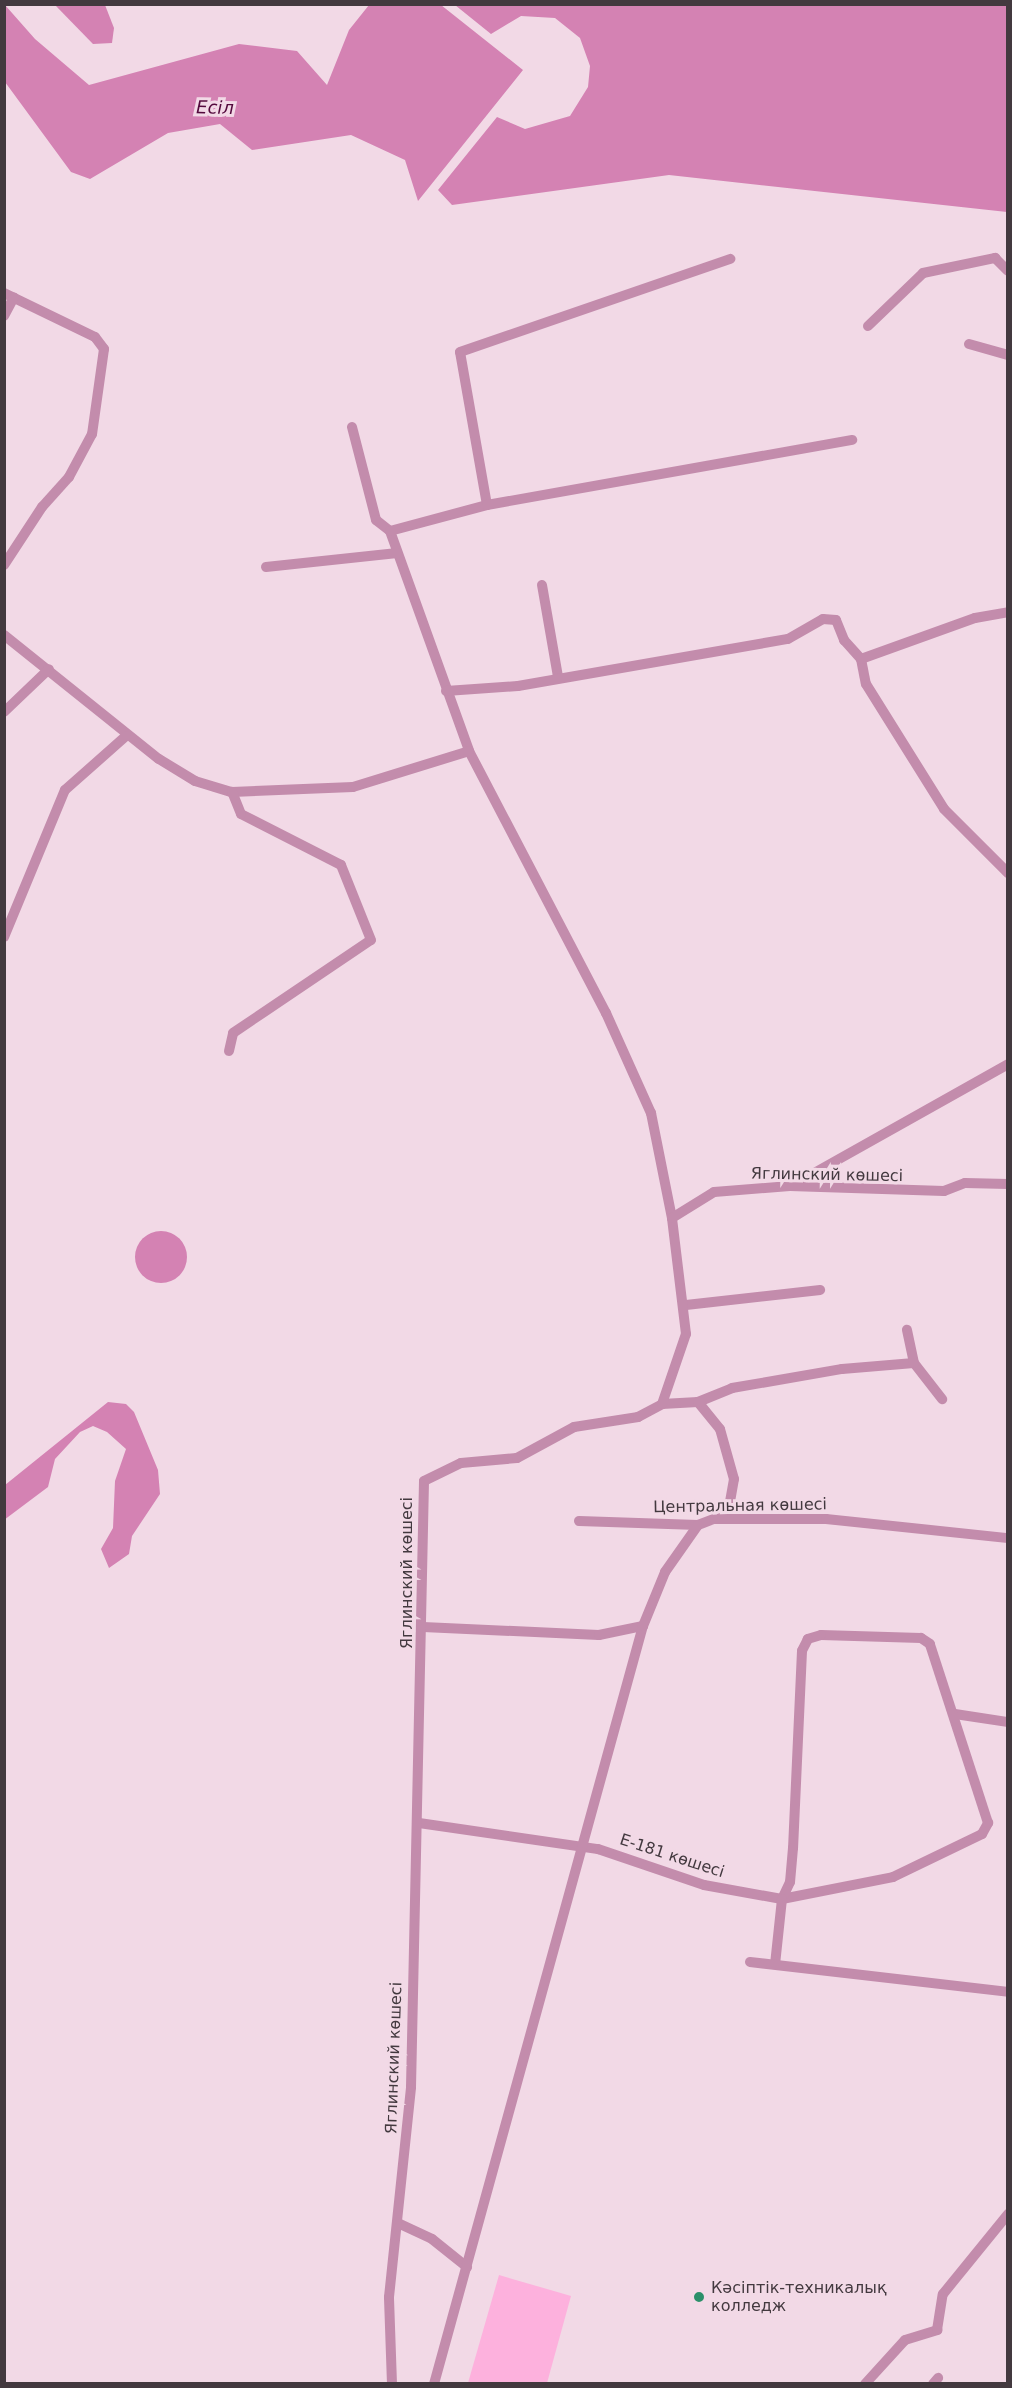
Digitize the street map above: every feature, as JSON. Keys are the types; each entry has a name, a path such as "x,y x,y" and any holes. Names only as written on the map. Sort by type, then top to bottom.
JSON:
{"street":[{"path":"868,326 923,273 994,258 1008,271"},
{"path":"487,504 459,352 730,259"},
{"path":"4,316 9,295 95,337 104,349 92,434 69,477 42,507 4,565"},
{"path":"969,344 1008,355"},
{"path":"352,427 376,520 390,531 469,751 606,1012 651,1113 672,1218 686,1305 680,1362 662,1404 698,1402 732,1388 914,1363"},
{"path":"390,531 487,504 852,440"},
{"path":"266,567 397,553"},
{"path":"542,585 558,677"},
{"path":"861,659 975,618 1008,612"},
{"path":"446,691 558,677 788,639 823,619 836,620 844,640 861,659 867,684 944,809 1008,873"},
{"path":"4,636 49,669 126,736 195,781 232,792 353,788 469,751"},
{"path":"4,712 49,669"},
{"path":"4,937 66,790 126,736"},
{"path":"229,1051 233,1033 371,940 341,865 241,814 232,792"},
{"path":"790,1186 1008,1064"},
{"name":"Яглинский көшесі","path":"672,1218 714,1192 790,1186 933,1191 965,1184 1008,1184"},
{"path":"686,1305 820,1290"},
{"path":"907,1330 914,1363 942,1399"},
{"path":"698,1402 720,1429 734,1479 730,1502 714,1519"},
{"name":"Яглинский көшесі","path":"392,2384 389,2297 400,2224 411,2087 419,1823 424,1481 461,1462 517,1458 574,1427 638,1417 662,1404"},
{"name":"Центральная көшесі","path":"579,1521 698,1525 714,1519 826,1519 1008,1538"},
{"path":"434,2384 585,1850 644,1626 665,1572 698,1525"},
{"path":"423,1627 599,1635 644,1626"},
{"path":"775,1964 782,1899 790,1882 802,1651 808,1639 821,1635 921,1638 930,1644 955,1714 1008,1722"},
{"name":"Е-181 көшесі","path":"419,1823 624,1856 704,1886 782,1899 820,1892 893,1877 982,1834 986,1810 955,1714"},
{"path":"750,1962 775,1964 803,1972 920,1978 1008,1992"},
{"path":"865,2384 905,2340 938,2330 943,2294 1008,2214"},
{"path":"400,2224 432,2239 467,2267"}],"shaded area":[{"path":"499,2275 571,2296 547,2383 468,2383"}],"water":[{"name":"Есіл","path":"5,5 35,39 89,85 239,44 297,51 327,85 349,30 369,5 441,5 523,70 418,201 405,160 351,135 252,150 220,124 168,133 90,179 71,172 5,82"},
{"path":"55,5 105,5 114,28 112,43 93,44"},
{"path":"455,5 1007,5 1007,212 669,175 452,205 438,190 497,117 525,129 570,116 588,87 590,66 580,38 555,18 521,16 491,34"},
{"path":"161,1231 175,1235 183,1243 187,1257 183,1271 175,1279 161,1283 147,1279 139,1271 135,1257 139,1243 147,1235"},
{"path":"108,1402 126,1404 134,1412 158,1470 160,1494 132,1536 129,1554 109,1568 101,1549 113,1528 115,1481 126,1449 107,1432 93,1426 80,1432 55,1459 48,1487 4,1520 5,1485"}],"place":[{"name":"Кәсіптік-техникалық колледж","path":"699,2297"}]}
